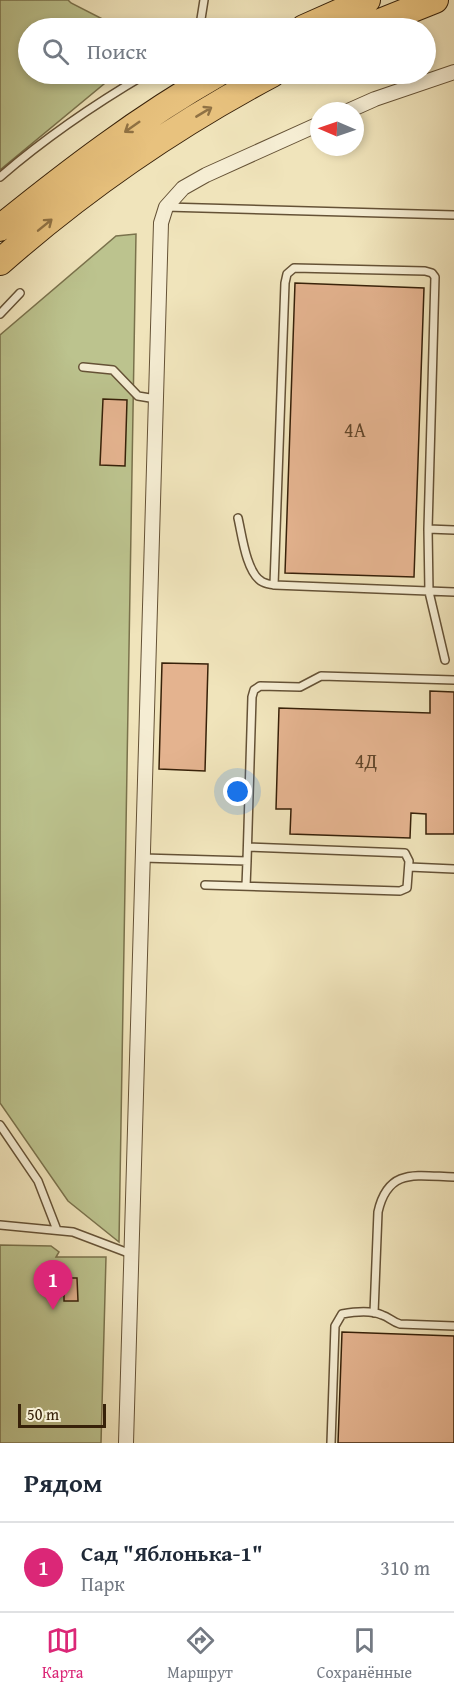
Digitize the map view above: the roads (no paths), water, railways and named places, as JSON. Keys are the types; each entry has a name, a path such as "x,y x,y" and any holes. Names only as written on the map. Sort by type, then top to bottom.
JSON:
{"highway":[{"path":"326,18 367,0"},
{"path":"390,18 435,0"},
{"path":"0,228 110,143 200,84"},
{"path":"0,262 82,195 151,146 214,105 253,84"}],"street":[{"path":"436,78 454,72"},
{"path":"364,104 419,84"},
{"path":"126,1443 160,223 166,207 183,188 206,175 310,128"}],"lane":[{"path":"201,18 204,0"},
{"path":"0,177 105,98 129,84"},
{"path":"166,207 454,215"},
{"path":"274,585 287,274 294,268 432,273 435,277 428,529 429,592 445,660"},
{"path":"0,315 20,293"},
{"path":"83,367 113,370 138,396 156,399"},
{"path":"238,518 249,563 254,576 263,583 454,592"},
{"path":"428,529 454,530"},
{"path":"246,886 252,697 255,690 260,686 300,687 321,676 454,680"},
{"path":"206,885 405,891 407,888 408,855 401,852 248,847"},
{"path":"142,858 247,861"},
{"path":"409,867 454,869"},
{"path":"0,1125 39,1181 57,1230"},
{"path":"375,1313 378,1212 382,1195 390,1184 403,1178 454,1177"},
{"path":"0,1225 73,1232 131,1254"},
{"path":"331,1443 335,1326 342,1314 375,1313 400,1324 454,1326"}],"place":[{"name":"Сад \"Яблонька-1\"","path":"53,1310"}]}
